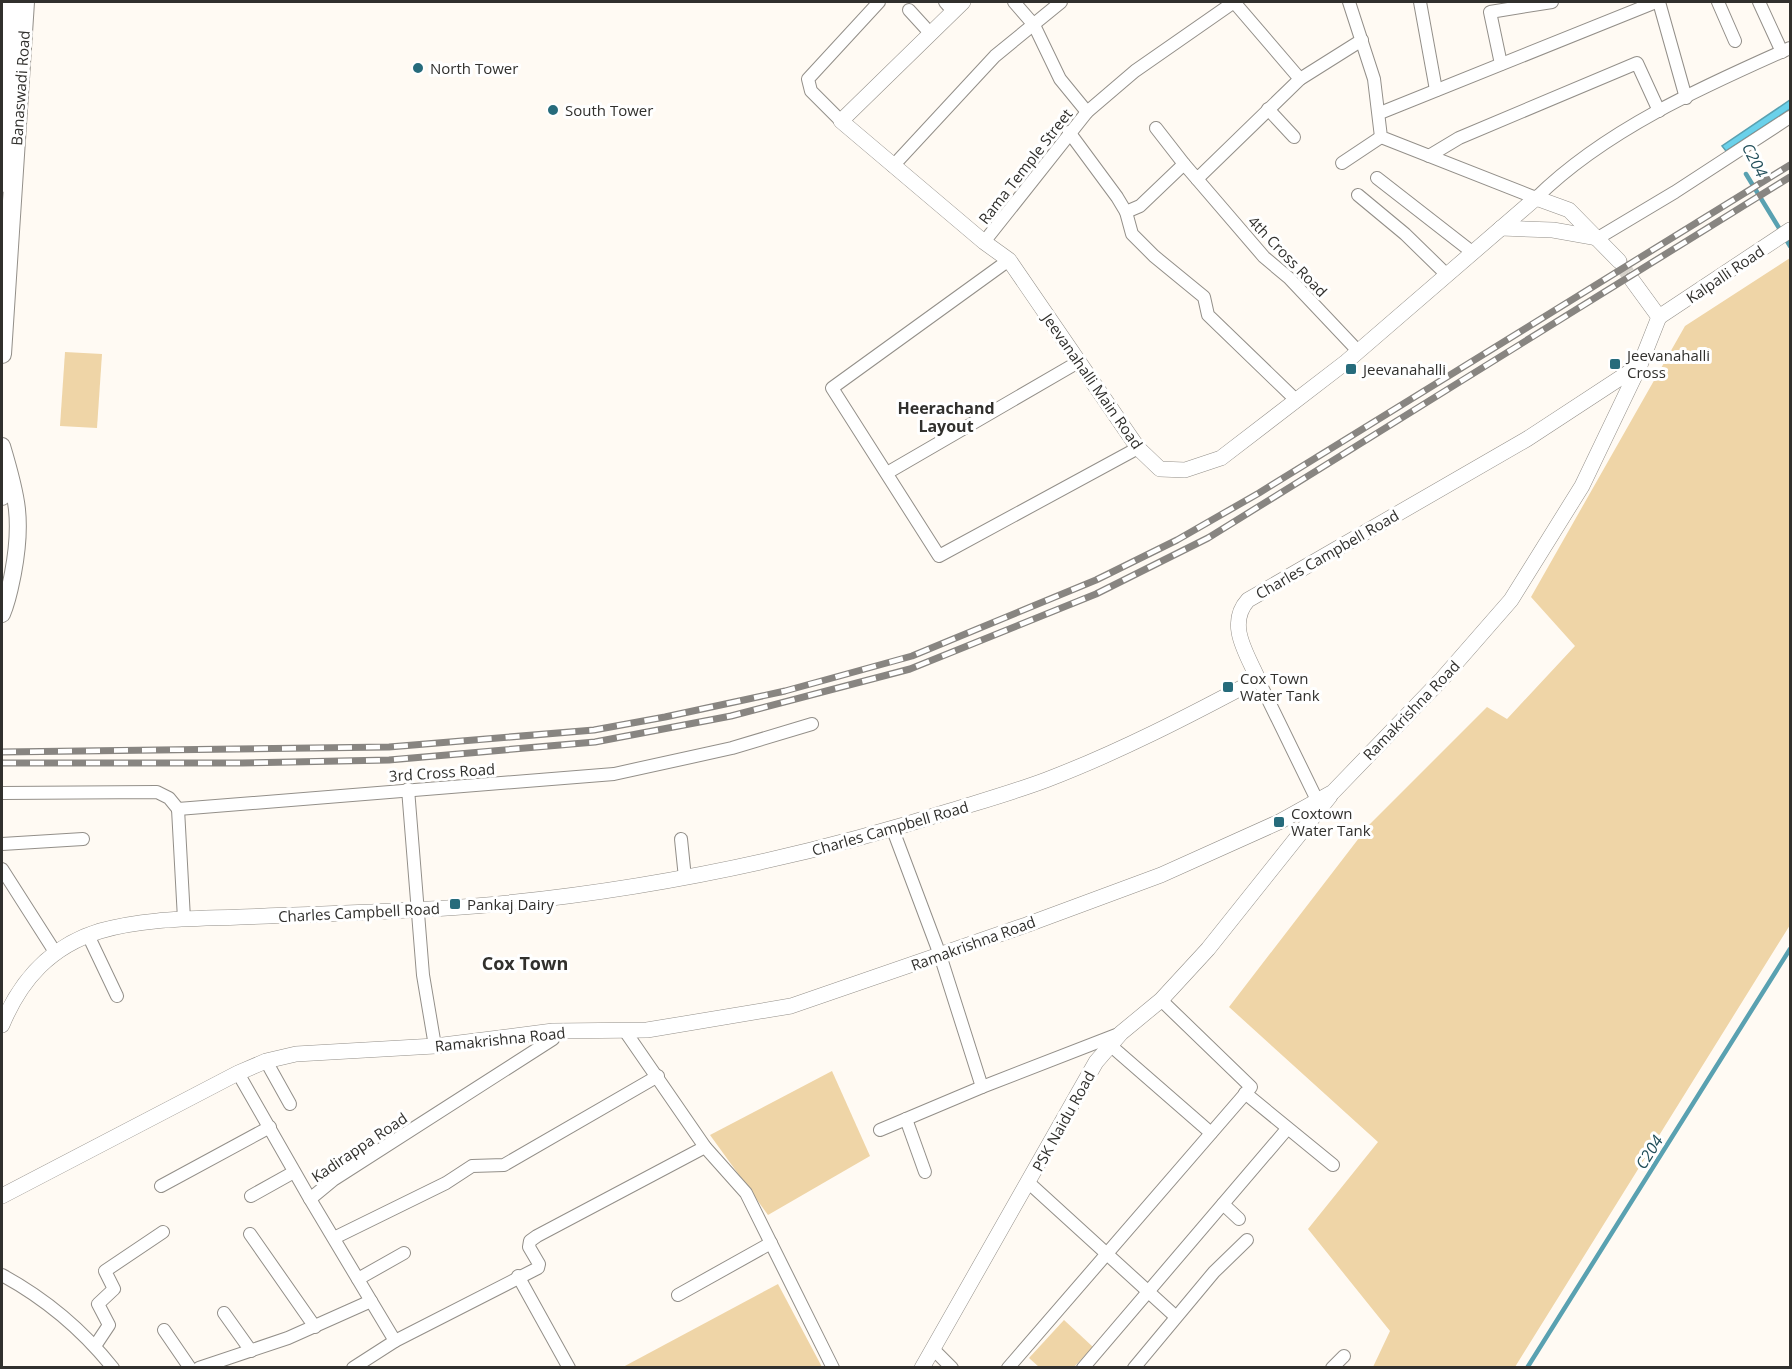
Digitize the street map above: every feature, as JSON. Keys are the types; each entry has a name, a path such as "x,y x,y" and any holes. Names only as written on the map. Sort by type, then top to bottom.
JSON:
{"main road":[{"name":"Banaswadi Road","path":"2,183 5,23 12,2"},
{"name":"Banaswadi Road","path":"2,354 25,2"},
{"path":"2,446 16,492 20,538 8,601 2,614"},
{"path":"2,480 2,495"}],"street":[{"path":"879,2 808,79 811,91 841,121 930,33 954,5"},
{"path":"1014,2 1034,25 1060,79 1087,112"},
{"path":"892,166 995,56 1060,2"},
{"path":"1234,2 1300,79"},
{"name":"Rama Temple Street","path":"984,242 1087,112 1136,71 1234,2"},
{"path":"1348,2 1374,78 1380,113 1381,137"},
{"path":"1420,2 1436,90"},
{"path":"1501,64 1489,7 1552,2"},
{"path":"1380,113 1658,2 1686,98"},
{"path":"1718,2 1735,40"},
{"path":"1536,198 1578,161 1659,111 1786,50 1759,2"},
{"path":"909,10 930,33"},
{"path":"1197,179 1300,79 1362,40"},
{"path":"1429,156 1459,138 1638,63 1659,111"},
{"path":"1268,109 1294,137"},
{"path":"1501,228 1553,230 1598,238 1791,117"},
{"name":"Jeevanahalli Main Road","path":"841,121 892,166 1009,260 1138,448 1160,469 1185,470 1221,458 1358,351 1536,198"},
{"name":"4th Cross Road","path":"1156,128 1184,164 1264,256 1289,278 1358,351"},
{"path":"1069,132 1126,212 1132,234 1154,256 1204,297 1208,315 1296,400"},
{"path":"1381,137 1569,210 1619,261"},
{"path":"1342,163 1381,137"},
{"path":"1126,212 1140,206 1184,164"},
{"path":"1377,178 1472,252"},
{"path":"1358,195 1405,234 1446,274"},
{"name":"Kalpalli Road","path":"1659,317 1786,233"},
{"path":"1009,260 832,388 939,556 1138,448"},
{"path":"1632,280 1659,317"},
{"name":"Ramakrishna Road","path":"2,1196 238,1073 266,1061 296,1054 435,1046 553,1031 625,1031 686,1024 791,1006 1161,875 1279,822 1333,792 1442,679 1511,600 1582,486 1640,365 1659,317"},
{"path":"887,474 1080,361"},
{"name":"Charles Campbell Road","path":"2,1025 26,980 55,952 88,935 127,925 184,919 419,910 570,896 685,878 893,830 1041,782 1087,764 1201,710 1258,679 1238,626 1240,611 1248,600 1527,439 1640,365"},
{"path":"1258,679 1317,800"},
{"name":"3rd Cross Road","path":"178,809 614,774 732,748 812,724"},
{"path":"408,789 423,975 435,1046"},
{"path":"2,793 157,792 169,798 178,809 184,919"},
{"name":"PSK Naidu Road","path":"922,1368 1029,1183 1079,1089 1110,1045 1161,1000 1263,883 1333,792"},
{"path":"893,830 940,955 982,1088"},
{"path":"2,844 83,839"},
{"path":"681,839 685,878"},
{"path":"2,869 55,952"},
{"path":"88,935 117,996"},
{"path":"1008,1368 1251,1087 1161,1000"},
{"name":"Kadirappa Road","path":"395,1341 310,1199 333,1180 554,1039 553,1031"},
{"path":"625,1031 705,1147 746,1193 833,1368"},
{"path":"880,1130 1121,1033"},
{"path":"1110,1045 1211,1133"},
{"path":"266,1061 290,1104"},
{"path":"238,1073 310,1199"},
{"path":"334,1238 446,1183 471,1166 504,1165 658,1076"},
{"path":"1245,1093 1333,1165"},
{"path":"906,1119 925,1172"},
{"path":"160,1186 270,1127"},
{"path":"1083,1368 1287,1129"},
{"path":"353,1368 395,1341 539,1266 529,1247 530,1241 537,1236 705,1147"},
{"path":"251,1196 294,1172"},
{"path":"1029,1183 1175,1316"},
{"path":"1223,1204 1239,1219"},
{"path":"95,1346 109,1325 98,1304 114,1289 105,1271 163,1232"},
{"path":"250,1234 315,1327"},
{"path":"1134,1368 1175,1316 1247,1240"},
{"path":"678,1295 771,1244"},
{"path":"358,1279 404,1253"},
{"path":"2,1275 56,1309 95,1346 113,1368"},
{"path":"518,1276 569,1368"},
{"path":"199,1368 251,1352 315,1327 371,1301"},
{"path":"224,1313 251,1352"},
{"path":"164,1330 190,1368"},
{"path":"933,1349 952,1368"},
{"path":"1332,1368 1344,1356"}],"shaded area":[{"path":"1790,258 1790,925 1515,1367 1373,1367 1390,1331 1308,1229 1378,1142 1229,1007 1369,825 1487,707 1507,719 1575,646 1531,597 1685,326"},
{"path":"65,352 102,354 97,428 60,426"},
{"path":"832,1071 870,1156 768,1215 710,1135"},
{"path":"778,1284 822,1367 623,1367"},
{"path":"1064,1320 1093,1347 1074,1367 1039,1367 1029,1358"}],"water":[{"path":"1790,100 1790,109 1726,151 1722,146"}],"waterway":[{"name":"C204","path":"1746,174 1790,246"},
{"name":"C204","path":"1527,1368 1790,949"}],"tunnel":[{"path":"1619,261 1632,280"}],"railway":[{"path":"2,752 389,747 594,730 785,691 912,656 1096,580 1177,540 1259,493 1790,165"},
{"path":"2,763 242,763 389,760 595,742 731,716 910,669 1096,594 1208,538 1790,177"}],"place":[{"name":"North Tower","path":"418,68"},
{"name":"South Tower","path":"553,110"},
{"name":"Jeevanahalli Cross","path":"1615,364"},
{"name":"Jeevanahalli","path":"1351,369"},
{"name":"Cox Town Water Tank","path":"1228,687"},
{"name":"Coxtown Water Tank","path":"1279,822"},
{"name":"Pankaj Dairy","path":"455,904"}],"district":[{"name":"Heerachand Layout","path":"946,417"},
{"name":"Cox Town","path":"525,963"}]}
